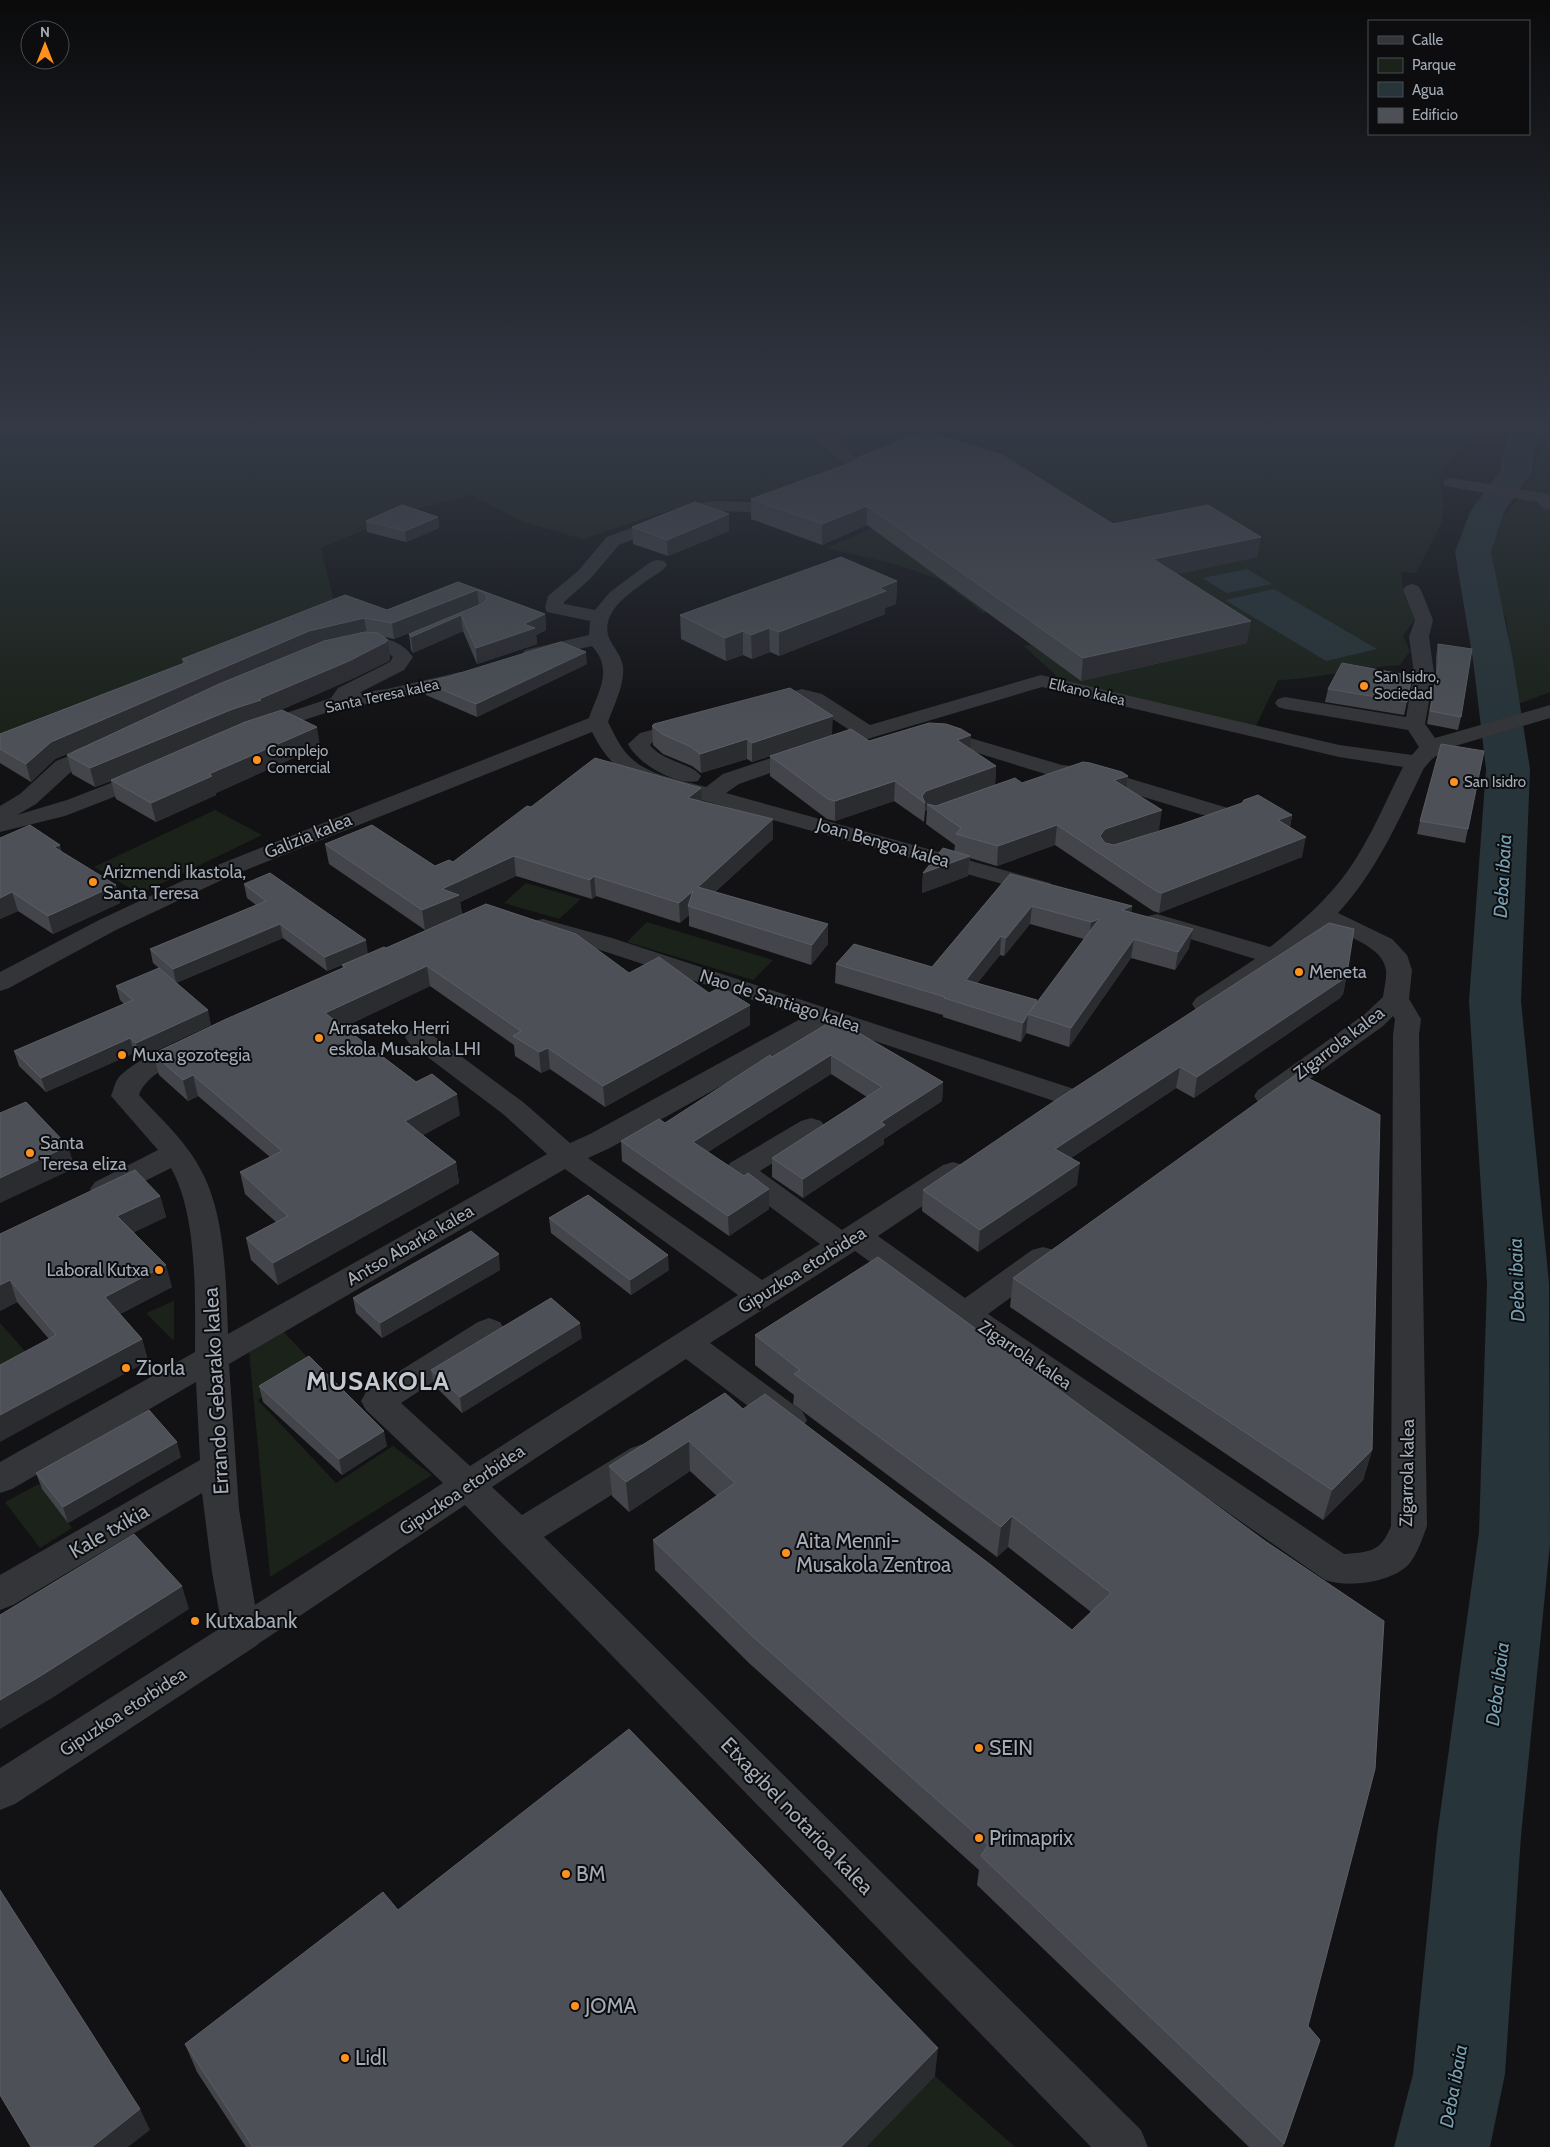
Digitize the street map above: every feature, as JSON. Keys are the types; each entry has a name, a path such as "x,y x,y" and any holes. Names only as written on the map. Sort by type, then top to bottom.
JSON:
{"street":[{"path":"600,618 554,608 555,600 584,575 613,541 654,525"},
{"path":"598,722 613,669 611,658 599,639 597,628 600,618 614,599 658,565"},
{"path":"1412,590 1424,620 1419,637 1424,673 1415,724 1424,756"},
{"path":"509,662 561,646 599,639"},
{"path":"336,648 367,642 402,645 403,657 397,666 345,692 338,702"},
{"name":"Santa Teresa kalea","path":"241,735 338,702 387,695 448,682 483,671"},
{"name":"Elkano kalea","path":"715,791 731,779 867,733 1041,681 1339,751 1424,756"},
{"path":"747,710 802,695 815,698 867,733"},
{"path":"1285,703 1396,723 1415,724"},
{"path":"1182,1020 1276,957 1323,915 1347,888 1365,861 1424,756 1437,744 1547,712"},
{"path":"711,720 648,737 640,744 641,749 664,766 715,791"},
{"name":"Joan Bengoa kalea","path":"598,722 612,752 621,762 648,778 715,791 1063,894"},
{"name":"Galizia kalea","path":"0,983 60,949 182,888 598,722"},
{"path":"900,724 920,735 947,735 1060,771 1090,774 1230,816 1184,831"},
{"path":"0,816 28,799 64,766 120,740"},
{"path":"0,825 45,814 95,798 162,769"},
{"path":"1024,784 1060,771"},
{"name":"Zigarrola kalea","path":"1246,1112 1374,1020 1396,999 1400,970 1394,955 1383,944 1323,915"},
{"path":"1140,916 1276,957"},
{"name":"Nao de Santiago kalea","path":"519,919 603,943 1067,1096"},
{"name":"Zigarrola kalea","path":"812,1127 740,1170 965,1314 1338,1569 1363,1568 1389,1561 1400,1548 1409,1526 1406,1035 1408,1019 1396,999"},
{"name":"Antso Abarka kalea","path":"0,1479 566,1156 600,1141 812,1024 822,1015"},
{"path":"79,1202 176,1153 125,1096 130,1081 151,1065 214,1036"},
{"path":"418,1037 514,1108 566,1156 760,1296"},
{"path":"1044,1112 1092,1080"},
{"name":"Errando Gebarako kalea","path":"176,1153 189,1174 199,1207 210,1272 217,1467 233,1595 243,1635"},
{"name":"Gipuzkoa etorbidea","path":"0,1792 243,1635 687,1342 849,1241 978,1156"},
{"name":"Zigarrola kalea","path":"965,1314 1060,1245"},
{"name":"Etxagibel notarioa kalea","path":"490,1330 378,1401 519,1535 1124,2147"},
{"path":"687,1342 737,1397 811,1437"},
{"path":"519,1535 666,1443"},
{"name":"Kale txikia","path":"0,1594 217,1467"}],"green space":[{"path":"0,525 375,525 321,548 336,610 0,741"},
{"path":"534,525 625,525 583,539"},
{"path":"879,525 1440,525 1416,573 1401,572 1404,595 1416,618 1403,636 1410,651 1400,665 1309,678 1278,680 1256,726 1063,682 1024,646 1139,621 1072,595 983,613 939,579 895,564 826,548"},
{"path":"1496,525 1550,525 1550,692 1518,704 1506,619 1482,553"},
{"path":"215,810 262,835 140,894 94,867"},
{"path":"526,883 581,899 559,919 504,903"},
{"path":"647,922 773,960 753,980 627,942"},
{"path":"174,1301 174,1339 173,1340 146,1313"},
{"path":"0,1323 33,1360 0,1377"},
{"path":"284,1332 313,1363 258,1400 336,1483 393,1446 432,1475 270,1577 249,1350"},
{"path":"39,1484 72,1528 40,1548 5,1502"},
{"path":"935,2076 1015,2147 866,2147"}],"water":[{"path":"1247,569 1272,584 1227,593 1202,578"},
{"path":"1274,589 1377,649 1326,661 1225,600"}],"building":[{"path":"382,525 419,525 405,531"},
{"path":"637,525 702,525 667,540 632,527"},
{"path":"894,525 1241,525 1261,537 1153,559 1251,621 1083,658"},
{"path":"841,557 897,581 879,588 886,591 779,632 769,628 751,635 743,631 725,638 680,615"},
{"path":"458,582 545,614 524,624 535,628 476,648 461,615 411,637 409,634 484,603 487,598 485,593 477,590 392,623 364,618 309,631 51,742 26,764 0,749 0,734 187,662 182,659 345,595 387,610"},
{"path":"365,632 378,633 388,640 349,661 259,699 261,700 230,710 90,768 67,755 219,684 324,641"},
{"path":"561,642 586,652 476,704 424,682 447,677"},
{"path":"1438,644 1472,649 1461,717 1430,711 1439,661"},
{"path":"1342,663 1412,676 1407,702 1328,689"},
{"path":"790,688 833,716 752,743 747,739 700,754 691,747 662,734 652,726 654,724"},
{"path":"282,710 317,727 209,774 212,776 151,803 111,780 245,722"},
{"path":"929,723 946,724 971,735 957,740 996,766 926,791 922,796 925,803 895,781 835,801 828,799 770,756 851,729 869,741"},
{"path":"1441,744 1484,751 1468,829 1420,821"},
{"path":"595,758 701,788 688,798 773,819 698,887 828,924 812,945 688,906 693,891 679,903 594,876 590,880 514,856 442,889 459,895 422,910 325,844 372,825 435,866 449,860 453,862 527,806 531,807"},
{"path":"1083,762 1122,772 1128,776 1114,780 1162,810 1105,829 1100,836 1105,843 1114,845 1182,824 1242,803 1244,800 1258,795 1292,815 1278,820 1306,837 1162,893 1156,891 1057,825 998,846 956,834 961,828 927,804 936,806 1015,778 1022,783"},
{"path":"30,825 60,845 54,847 116,885 48,916 12,892 0,898 0,838"},
{"path":"943,848 970,856 923,873"},
{"path":"270,873 366,940 325,957 280,924 173,969 150,949 266,901 244,884"},
{"path":"1010,874 1132,906 1122,910 1193,929 1178,952 1134,939 1071,1028 1028,1014 1023,1023 836,964 854,944 932,967","holes":["1032,906 1091,922 1099,919 1029,1013 1037,1000 966,980 1001,936 1006,938"]},
{"path":"486,904 576,934 629,973 659,957 709,993 721,987 750,1005 603,1086 548,1048 539,1052 513,1036 521,1031 427,966 325,1013 416,1082 432,1074 457,1094 405,1121 456,1162 273,1263 246,1238 288,1216 240,1172 282,1151 193,1075 183,1080 153,1054 224,1020 345,967 342,965 384,947 386,948"},
{"path":"1329,923 1354,929 1345,978 1197,1077 1180,1067 1055,1149 1080,1163 980,1230 923,1190 1056,1100"},
{"path":"159,968 208,1010 136,1043 130,1038 41,1078 14,1051 133,1000 116,986"},
{"path":"835,1019 943,1082 881,1122 885,1125 803,1179 772,1158 882,1087 831,1055 693,1142 744,1176 748,1173 769,1189 728,1216 621,1141 659,1119 665,1123 770,1055 772,1057"},
{"path":"1298,1073 1380,1115 1372,1450 1332,1490 1013,1278"},
{"path":"26,1102 68,1146 0,1178 0,1113"},
{"path":"135,1170 160,1196 117,1216 166,1265 105,1297 142,1339 0,1415 0,1365 56,1335 10,1280 0,1285 0,1234"},
{"path":"588,1195 668,1255 630,1280 549,1218"},
{"path":"471,1231 499,1254 380,1323 353,1298"},
{"path":"878,1257 1265,1541 1384,1621 1375,1769 1308,2026 1320,2040 1284,2144 981,1856 988,1845 750,1634 653,1540 735,1483 689,1441 626,1482 609,1466 725,1393 743,1409 765,1394 991,1565 1072,1630 1111,1593 1012,1516 1001,1527 794,1374 800,1370 755,1335"},
{"path":"551,1298 580,1323 460,1397 431,1370"},
{"path":"309,1356 384,1431 339,1459 259,1386"},
{"path":"149,1410 177,1442 63,1507 36,1473"},
{"path":"134,1534 182,1586 0,1700 0,1615"},
{"name":"JOMA","path":"629,1729 938,2048 841,2147 253,2147 185,2044 383,1892 398,1910"},
{"path":"0,1890 140,2109 92,2147 31,2147 0,2095"}],"waterway":[{"name":"Deba ibaia","path":"1442,2147 1459,2074 1479,1836 1515,1532 1518,1283 1495,1001 1508,769 1493,660 1473,552 1482,525"}],"place":[{"name":"San Isidro, Sociedad","path":"1364,686"},
{"name":"Complejo Comercial","path":"257,760"},
{"name":"San Isidro","path":"1454,782"},
{"name":"Arizmendi Ikastola, Santa Teresa","path":"93,882"},
{"name":"Meneta","path":"1299,972"},
{"name":"Arrasateko Herri eskola Musakola LHI","path":"319,1038"},
{"name":"Muxa gozotegia","path":"122,1055"},
{"name":"Santa Teresa eliza","path":"30,1153"},
{"name":"Laboral Kutxa","path":"159,1270"},
{"name":"Ziorla","path":"126,1368"},
{"name":"Aita Menni- Musakola Zentroa","path":"786,1553"},
{"name":"Kutxabank","path":"195,1621"},
{"name":"SEIN","path":"979,1748"},
{"name":"Primaprix","path":"979,1838"},
{"name":"BM","path":"566,1874"},
{"name":"JOMA","path":"575,2006"},
{"name":"Lidl","path":"345,2058"}],"district":[{"name":"MUSAKOLA","path":"378,1381"}]}
